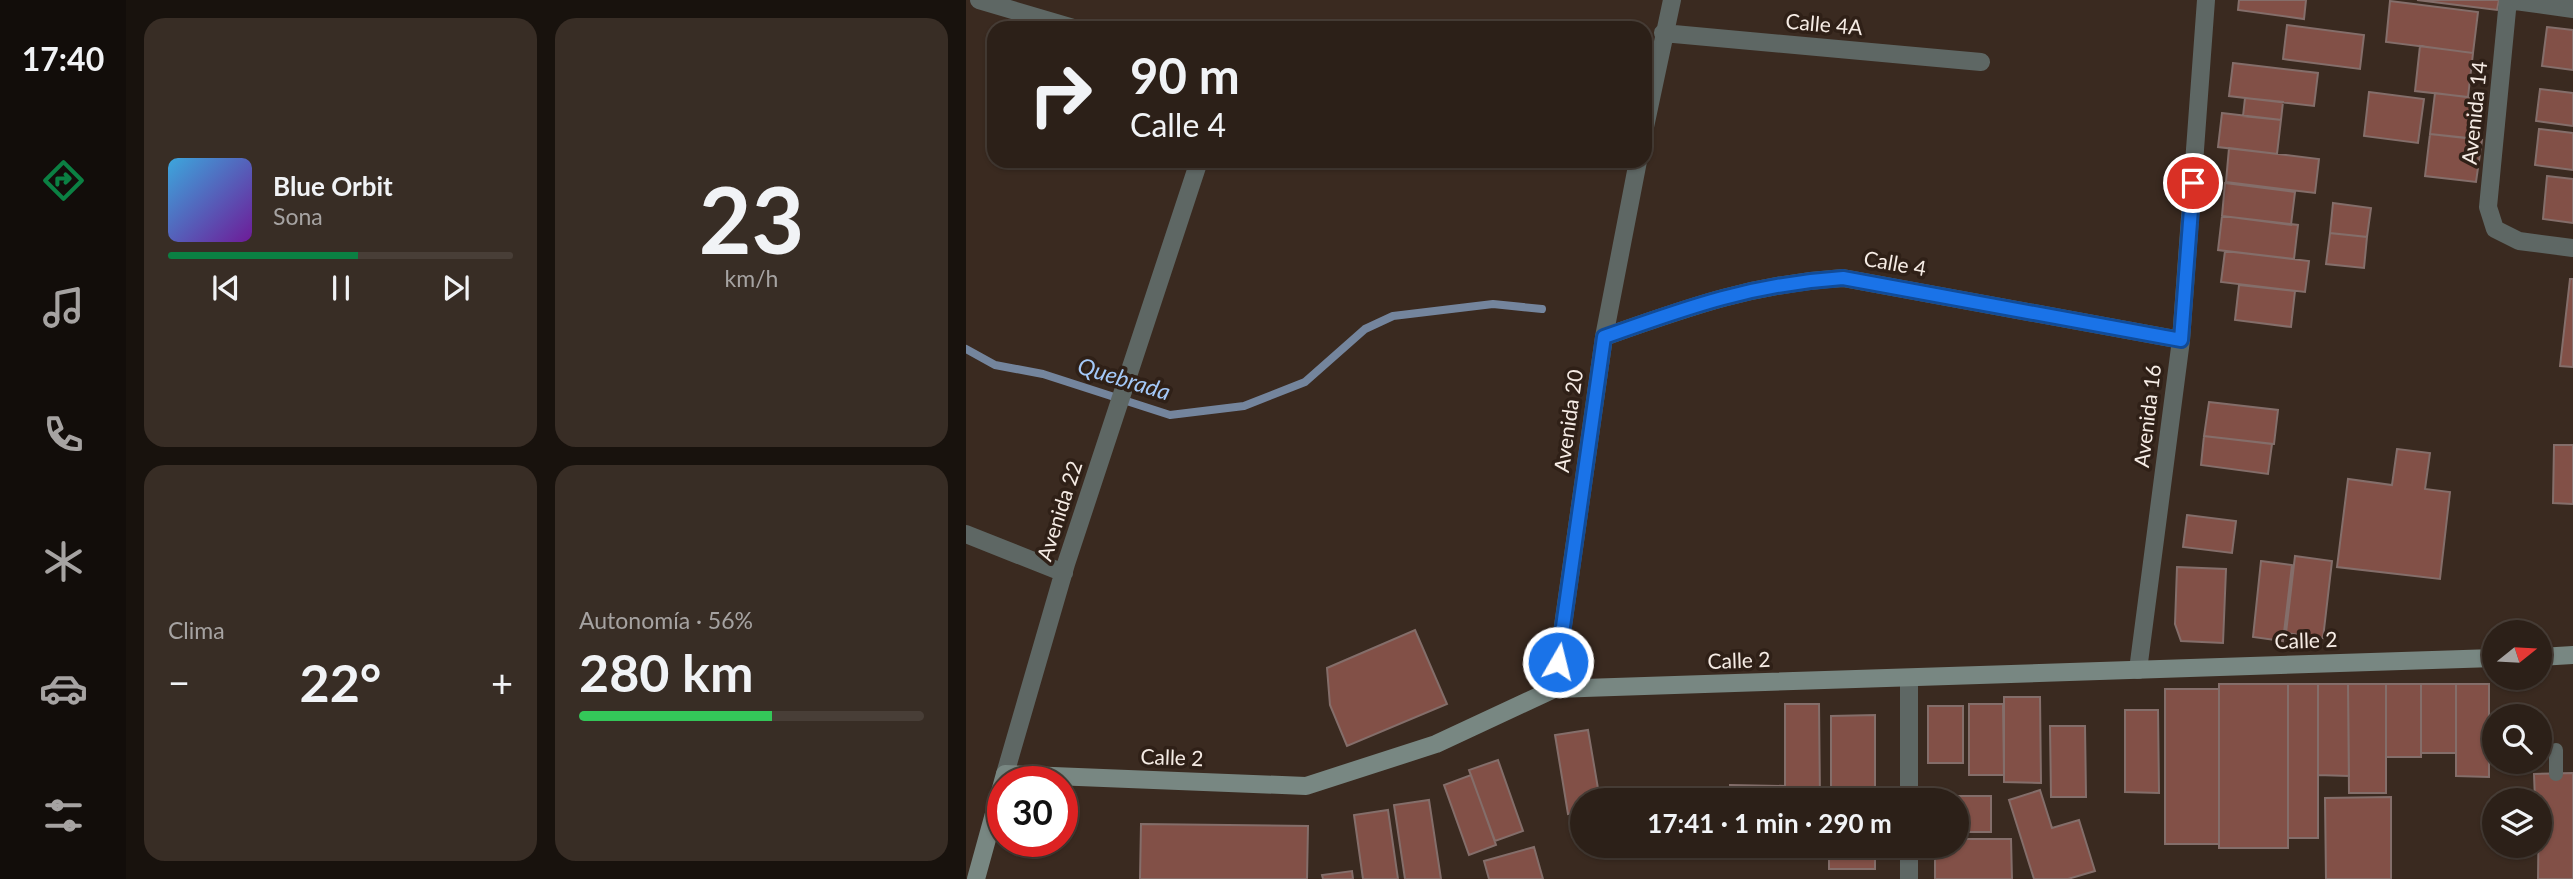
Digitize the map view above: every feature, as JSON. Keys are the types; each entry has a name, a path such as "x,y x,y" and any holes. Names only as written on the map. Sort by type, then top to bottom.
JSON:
{"main road":[{"path":"2552,657 2573,656"},
{"name":"Calle 2","path":"1078,777 1306,786 1436,744 1554,689 2482,658"},
{"name":"Avenida 22","path":"976,879 987,838"}],"street":[{"path":"979,0 1020,7 1055,21"},
{"path":"1652,90 1672,0"},
{"name":"Avenida 16","path":"2138,670 2181,340 2206,0"},
{"path":"2508,0 2573,9"},
{"name":"Avenida 14","path":"2508,0 2488,207 2495,229 2519,241 2573,248"},
{"name":"Calle 4A","path":"1663,33 1981,62"},
{"name":"Avenida 22","path":"1006,766 1064,573 1197,168"},
{"name":"Avenida 20","path":"1554,689 1604,337 1637,168"},
{"name":"Calle 4","path":"1604,337 1719,296 1790,281 1843,278 2181,340"},
{"path":"966,534 1064,573"},
{"path":"1909,678 1909,788"},
{"path":"1909,858 1909,879"}],"lane":[{"path":"2556,750 2556,774"}],"building":[{"path":"2239,0 2306,0 2304,19 2238,10"},
{"path":"2417,0 2499,0 2497,10"},
{"path":"2390,1 2478,12 2473,53 2386,42"},
{"path":"2287,25 2364,35 2360,69 2283,59"},
{"path":"2547,27 2573,30 2573,70 2542,66"},
{"path":"2420,46 2473,53 2468,97 2415,91"},
{"path":"2233,63 2318,73 2314,106 2229,96"},
{"path":"2540,89 2573,93 2573,126 2536,121"},
{"path":"2369,92 2424,99 2418,143 2364,136"},
{"path":"2435,93 2482,99 2478,139 2430,134"},
{"path":"2245,98 2283,102 2281,120 2243,116"},
{"path":"2222,113 2281,120 2277,154 2218,147"},
{"path":"2539,129 2573,133 2573,170 2535,165"},
{"path":"2430,134 2482,140 2476,182 2425,176"},
{"path":"2229,148 2319,159 2315,193 2226,182"},
{"path":"2547,176 2573,179 2573,223 2543,219"},
{"path":"2225,183 2295,192 2291,225 2222,216"},
{"path":"2333,203 2371,208 2367,237 2330,233"},
{"path":"2222,216 2298,225 2294,259 2218,250"},
{"path":"2330,233 2367,237 2364,268 2326,264"},
{"path":"2225,251 2309,261 2305,292 2221,282"},
{"path":"2570,279 2573,279 2573,367 2560,366"},
{"path":"2239,285 2295,291 2291,327 2235,320"},
{"path":"2209,402 2278,410 2274,444 2204,436"},
{"path":"2204,436 2272,444 2268,474 2201,465"},
{"path":"2554,445 2573,445 2573,504 2553,503"},
{"path":"2397,449 2430,453 2425,489 2450,492 2440,579 2337,567 2348,479 2392,485"},
{"path":"2187,515 2236,521 2232,553 2183,547"},
{"path":"2295,556 2332,561 2323,638 2286,633"},
{"path":"2261,561 2292,565 2283,641 2253,637"},
{"path":"2177,567 2226,569 2223,643 2181,641 2175,624"},
{"path":"1415,630 1447,704 1347,746 1330,705 1327,668"},
{"path":"2219,684 2288,684 2288,848 2219,848"},
{"path":"2288,684 2318,684 2318,838 2288,838"},
{"path":"2318,684 2348,684 2349,776 2318,775"},
{"path":"2348,684 2386,684 2386,793 2349,793"},
{"path":"2386,684 2421,684 2421,757 2386,757"},
{"path":"2421,684 2456,684 2456,753 2421,753"},
{"path":"2456,684 2482,684 2482,690 2489,690 2489,704 2482,704 2482,774 2489,774 2489,777 2456,776"},
{"path":"2165,689 2219,689 2219,844 2165,844"},
{"path":"2004,697 2040,697 2041,783 2004,782"},
{"path":"1785,704 1819,704 1820,788 1785,788"},
{"path":"1969,704 2003,704 2004,775 1969,775"},
{"path":"1928,706 1963,706 1963,763 1928,763"},
{"path":"2125,710 2158,710 2159,793 2125,792"},
{"path":"1875,715 1875,788 1831,788 1831,716"},
{"path":"2050,726 2085,726 2086,797 2051,797"},
{"path":"1588,730 1598,788 1570,788 1568,814 1555,735"},
{"path":"1498,760 1523,831 1495,841 1469,770"},
{"path":"2573,773 2573,879 2538,879 2538,858 2552,858 2552,788 2535,788 2534,774"},
{"path":"1471,775 1496,845 1469,855 1444,785"},
{"path":"1730,785 1785,786 1785,788 1730,788"},
{"path":"2040,790 2052,828 2079,820 2095,871 2068,879 2034,879 2009,800"},
{"path":"1969,796 1991,796 1991,832 1969,832"},
{"path":"2391,797 2391,879 2326,879 2325,798"},
{"path":"1429,800 1441,879 1405,879 1394,805"},
{"path":"1388,810 1398,879 1363,879 1354,815"},
{"path":"1141,824 1308,826 1307,879 1140,879"},
{"path":"1969,839 2011,839 2012,879 1935,879 1935,858 1969,858"},
{"path":"1534,847 1543,879 1489,879 1484,861"},
{"path":"1829,858 1875,858 1875,869 1829,869"},
{"path":"1352,871 1353,879 1323,879 1322,875"}],"waterway":[{"name":"Quebrada","path":"966,349 995,365 1043,374 1170,415 1244,406 1305,382 1365,329 1393,316 1493,304 1542,309"}],"route":[{"path":"1558,662 1604,337 1719,296 1790,281 1843,278 2181,340 2193,183"}]}
